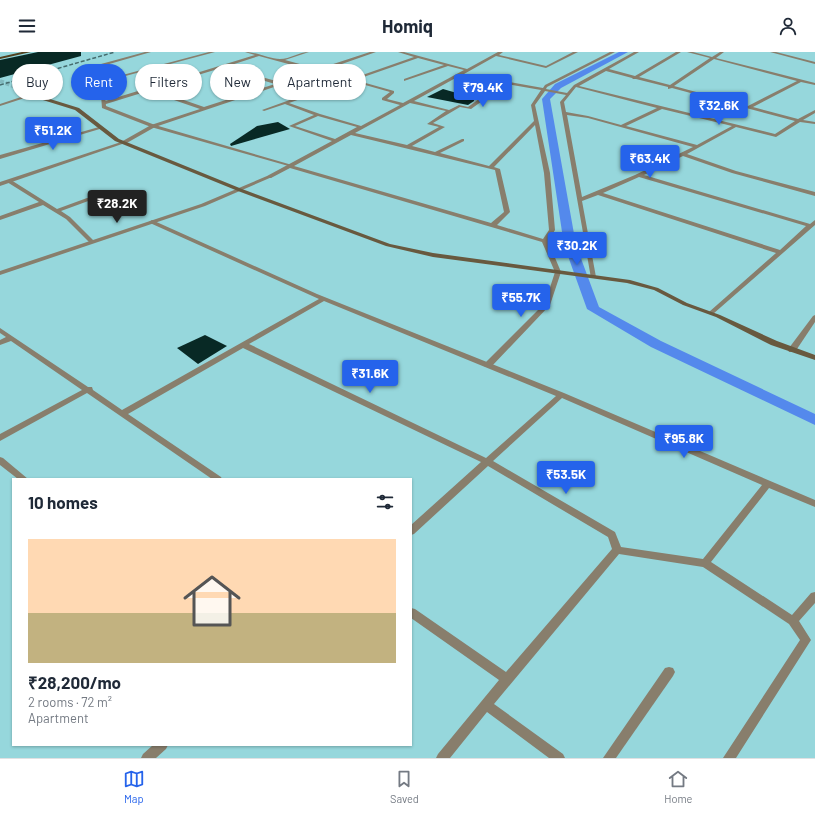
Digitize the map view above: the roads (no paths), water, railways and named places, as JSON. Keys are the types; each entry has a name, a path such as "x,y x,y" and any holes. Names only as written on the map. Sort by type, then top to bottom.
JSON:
{"main road":[{"path":"0,58 30,52"},
{"path":"49,100 77,108 101,128 123,143 240,190 388,245 433,255 628,281 656,289 685,304 792,350 815,358"}],"street":[{"path":"105,64 149,52"},
{"path":"127,74 213,52"},
{"path":"247,52 294,64"},
{"path":"281,60 307,52"},
{"path":"339,64 374,52"},
{"path":"400,52 467,70"},
{"path":"0,272 203,205 240,190 290,166 501,52"},
{"path":"495,55 546,66 576,52"},
{"path":"545,241 552,230 547,173 533,105 546,86 613,52"},
{"path":"593,277 562,102 575,86 637,52"},
{"path":"634,78 679,52"},
{"path":"689,52 815,84"},
{"path":"669,88 722,52"},
{"path":"772,52 815,63"},
{"path":"230,64 259,55"},
{"path":"366,75 418,57"},
{"path":"405,80 448,65"},
{"path":"605,70 669,88 815,124"},
{"path":"460,74 568,94"},
{"path":"748,108 801,80"},
{"path":"407,147 443,127 429,124 450,110 458,106 469,108 504,83"},
{"path":"366,84 393,92 384,99 403,104"},
{"path":"0,184 123,143 153,126 273,86"},
{"path":"575,86 734,127 776,136 815,110"},
{"path":"104,103 135,93"},
{"path":"0,105 16,100"},
{"path":"104,100 104,107 153,126 545,241"},
{"path":"178,100 204,109"},
{"path":"264,110 294,100"},
{"path":"409,101 450,110"},
{"path":"285,103 318,115 361,127"},
{"path":"622,126 660,108"},
{"path":"564,113 588,117 697,147"},
{"path":"318,115 291,126 336,141"},
{"path":"490,168 536,121"},
{"path":"579,200 638,175 697,147 734,127"},
{"path":"0,157 101,128"},
{"path":"351,133 497,169 507,212 492,225"},
{"path":"435,154 462,140"},
{"path":"682,154 734,172 815,194"},
{"path":"638,175 813,224"},
{"path":"8,181 68,218 92,242"},
{"path":"598,193 781,252"},
{"path":"57,211 89,199"},
{"path":"0,218 44,203"},
{"path":"152,222 325,298 561,395 815,504"},
{"path":"710,314 813,224"},
{"path":"488,365 548,304 558,272 545,241"},
{"path":"123,413 325,298"},
{"path":"792,350 815,316"},
{"path":"0,330 89,389 217,478"},
{"path":"0,343 10,338"},
{"path":"244,345 488,462 612,535 617,550"},
{"path":"0,438 89,389"},
{"path":"412,530 561,395"},
{"path":"0,460 23,478"},
{"path":"705,563 768,484"},
{"path":"617,550 705,563 793,621 806,640 729,758"},
{"path":"442,758 617,550"},
{"path":"793,621 815,596"},
{"path":"412,613 507,679"},
{"path":"608,758 669,672"},
{"path":"486,705 559,758"},
{"path":"147,758 161,746"}],"waterway":[{"path":"624,52 558,86 546,99 570,245 593,309 656,344 815,420"}],"tunnel":[{"path":"0,81 12,86"}],"railway":[{"path":"0,85 115,52"}]}
